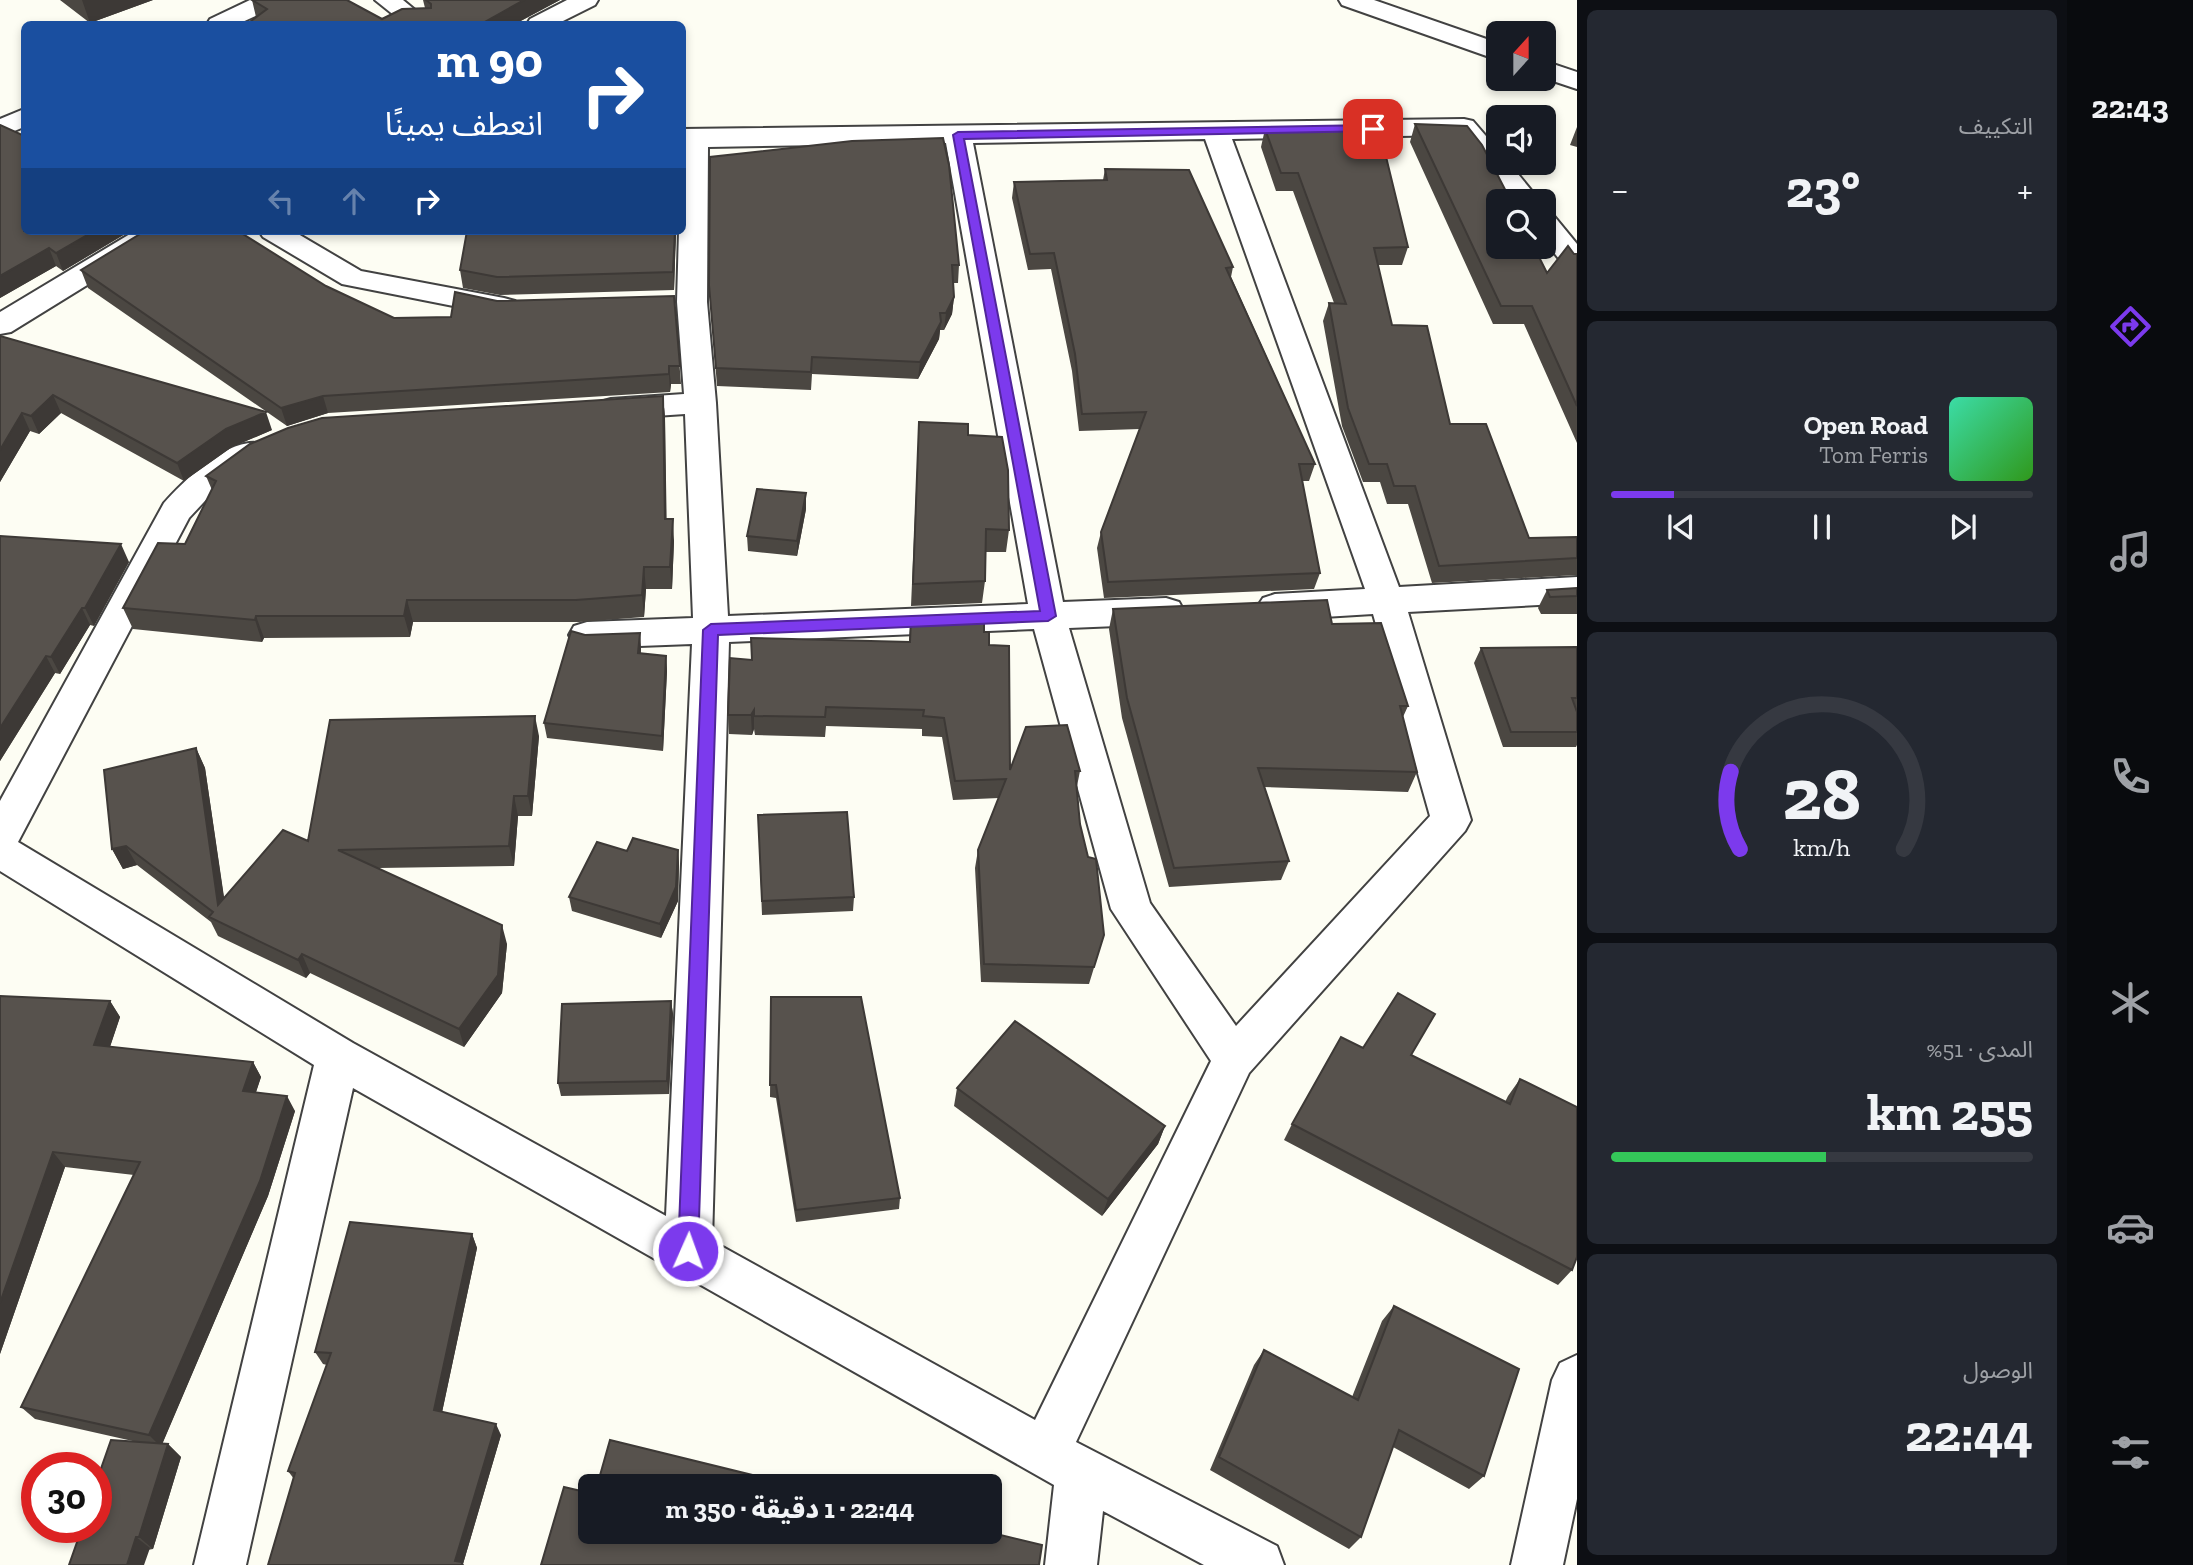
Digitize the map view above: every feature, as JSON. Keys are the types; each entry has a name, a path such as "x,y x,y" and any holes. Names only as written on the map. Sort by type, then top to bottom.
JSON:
{"street":[{"path":"225,21 270,0"},
{"path":"387,0 416,21"},
{"path":"545,21 586,0"},
{"path":"1351,0 1486,48"},
{"path":"1556,73 1577,81"},
{"path":"0,129 21,118"},
{"path":"686,183 689,138 1464,127 1516,189"},
{"path":"1071,1565 1063,1463 1234,1059 1451,820 1387,602 1215,130"},
{"path":"958,135 1048,616 1131,909 1234,1059"},
{"path":"0,325 148,235"},
{"path":"280,235 352,278 499,307 527,306"},
{"path":"683,235 678,303 700,404 711,630 688,1251"},
{"path":"1556,237 1577,262"},
{"path":"578,411 700,404"},
{"path":"0,838 176,511 204,481 241,457 283,439"},
{"path":"1238,608 1577,590"},
{"path":"587,635 1197,610"},
{"path":"0,851 338,1057 1063,1463 1258,1565"},
{"path":"220,1565 338,1057"},
{"path":"1537,1565 1577,1380"}],"building":[{"path":"252,0 347,0 382,19 402,9 431,8 431,4 426,0 524,0 486,21 251,21 267,9"},
{"path":"1415,124 1467,126 1482,145 1486,153 1486,175 1498,175 1505,189 1486,189 1486,259 1540,259 1547,273 1568,246 1577,254 1577,406 1532,306 1501,306"},
{"path":"0,125 21,135 21,235 87,235 56,253 49,248 0,276"},
{"path":"1379,128 1408,247 1374,248 1392,325 1427,326 1450,424 1486,424 1529,538 1577,537 1577,558 1439,566 1415,486 1394,486 1387,464 1369,464 1348,408 1329,303 1346,304 1298,173 1281,173 1265,129"},
{"path":"943,138 949,165 959,265 952,265 954,297 946,313 940,313 941,322 920,362 812,357 811,372 716,368 709,285 710,157 852,141"},
{"path":"1105,169 1189,170 1233,267 1226,268 1315,464 1299,464 1320,573 1108,582 1101,532 1146,412 1082,414 1075,354 1054,253 1030,254 1014,182 1107,180"},
{"path":"138,235 244,235 326,286 394,318 451,317 455,292 497,301 674,296 680,366 669,366 669,374 323,396 281,408 81,270"},
{"path":"466,235 675,235 673,272 497,277 460,270"},
{"path":"0,336 266,412 226,429 177,463 53,395 31,416 22,413 0,450"},
{"path":"663,396 665,519 673,519 670,567 644,567 642,595 576,600 407,600 404,616 256,616 255,620 123,608 158,543 185,544 216,481 206,476 250,444 288,428 322,418"},
{"path":"919,422 968,424 968,435 1002,437 1008,470 1009,530 986,529 985,581 913,584"},
{"path":"757,489 806,493 797,541 747,536"},
{"path":"0,536 121,544 85,608 82,608 51,657 46,656 0,728"},
{"path":"1577,588 1577,596 1550,597 1547,590"},
{"path":"1327,600 1332,624 1381,623 1408,706 1400,706 1417,772 1258,768 1289,861 1174,868 1127,698 1113,609"},
{"path":"984,614 984,632 989,632 989,645 1009,646 1010,770 1026,727 1067,725 1080,771 1075,771 1080,824 1088,857 1096,859 1104,935 1094,967 984,964 978,850 1006,779 955,781 944,718 923,716 924,710 826,707 825,717 754,716 754,710 751,715 728,715 730,658 752,660 751,638 910,642 911,617"},
{"path":"571,631 585,635 640,633 638,653 666,656 662,736 544,723"},
{"path":"1577,647 1577,698 1572,698 1577,712 1577,732 1511,732 1481,648"},
{"path":"535,716 528,796 514,796 509,846 338,850 502,925 498,975 459,1029 302,954 298,960 209,917 213,912 126,846 112,849 104,770 196,748 218,905 283,830 308,841 330,720"},
{"path":"847,812 854,897 762,901 758,815"},
{"path":"633,838 678,850 676,887 660,924 569,897 597,842 627,851"},
{"path":"1398,993 1435,1014 1411,1055 1510,1104 1520,1079 1577,1107 1577,1257 1572,1270 1292,1124 1341,1037 1363,1048"},
{"path":"0,996 110,1001 94,1045 253,1062 243,1091 287,1096 260,1181 149,1435 21,1407 140,1162 53,1152 0,1303"},
{"path":"771,997 861,997 900,1198 796,1210 776,1085 770,1085"},
{"path":"671,1001 667,1081 558,1083 562,1004"},
{"path":"1015,1021 1165,1126 1108,1199 957,1088"},
{"path":"350,1222 472,1234 434,1410 496,1424 455,1561 462,1562 462,1565 268,1565 295,1473 288,1471 331,1353 315,1352"},
{"path":"1394,1306 1519,1369 1484,1476 1399,1430 1361,1537 1219,1457 1264,1350 1358,1400"},
{"path":"111,1440 168,1444 139,1537 136,1537 127,1565 69,1565 77,1543 112,1543 112,1452 107,1452"},
{"path":"610,1440 748,1474 600,1474"},
{"path":"564,1487 578,1490 578,1544 1002,1544 1002,1535 1042,1545 1039,1565 541,1565"}],"route":[{"path":"688,1251 711,630 1048,616 958,135 1373,129"}]}
